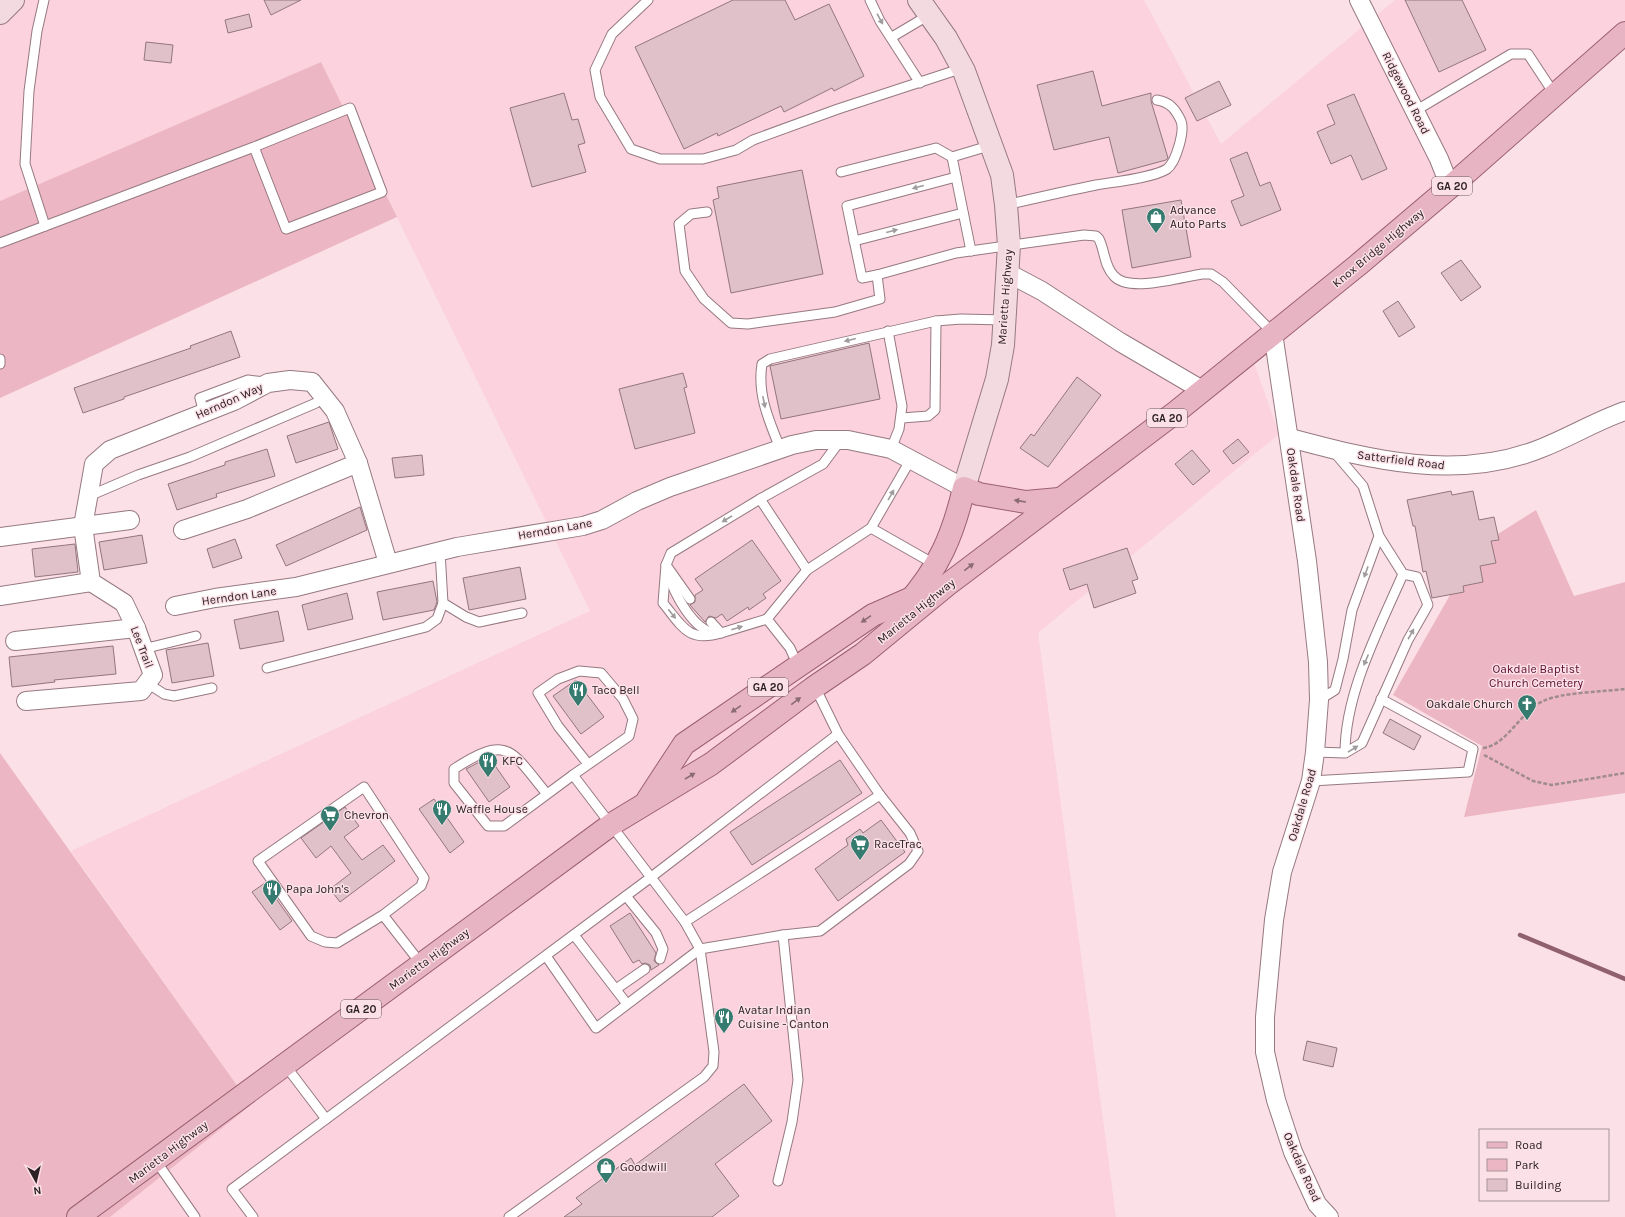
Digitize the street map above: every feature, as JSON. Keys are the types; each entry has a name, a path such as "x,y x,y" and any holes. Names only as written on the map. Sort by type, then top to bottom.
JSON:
{"main road":[{"path":"0,13 13,0"},
{"name":"Marietta Highway","path":"863,654 925,584 942,556 958,515 964,488 997,379 1003,345 1009,245 1002,175 963,68 946,38 924,8"},
{"name":"Knox Bridge Highway","path":"1273,333 1358,265 1450,187 1625,33"},
{"name":"Marietta Highway","path":"78,1217 612,824 711,764 815,687 863,654 947,584 1202,390 1273,333"},
{"path":"964,488 979,494 1026,502 1059,499"},
{"name":"Marietta Highway","path":"645,804 684,744 872,615 914,596"}],"street":[{"name":"Ridgewood Road","path":"1359,0 1439,159 1450,187"},
{"path":"1008,273 1042,291 1120,342 1202,390"},
{"name":"Oakdale Road","path":"1273,333 1290,438 1313,608 1319,700 1311,781 1282,872 1279,886 1274,920 1266,1009 1265,1052 1276,1100 1293,1152 1317,1204 1329,1217"},
{"name":"Herndon Way","path":"83,526 94,464 110,450 234,401 268,383 290,380 312,382 336,411 358,463 388,563"},
{"name":"Satterfield Road","path":"1290,438 1370,459 1444,466 1476,464 1513,458 1542,448 1625,411"},
{"name":"Herndon Lane","path":"175,606 296,587 440,551 521,535 583,526 602,520 637,501 670,487 780,448 816,440 848,440 891,449 964,488"},
{"path":"183,530 247,509 358,463"},
{"path":"0,537 130,520"},
{"path":"0,596 91,582 83,526"},
{"name":"Lee Trail","path":"26,700 140,691 153,675 136,628 124,604 91,582"},
{"path":"15,641 136,628"}],"lane":[{"path":"44,0 37,31 29,91 25,164 45,226"},
{"path":"648,0 612,34 595,70 600,98 631,149 660,159 703,158 736,150 753,140 963,68"},
{"path":"870,0 880,21 892,37 920,83"},
{"path":"892,37 924,8"},
{"path":"1415,111 1511,54 1528,54 1555,95"},
{"path":"1006,205 1070,190 1136,178 1166,169 1176,158 1182,124 1175,109 1163,101 1157,100"},
{"path":"0,242 254,147 350,108 382,192 286,229 254,147"},
{"path":"841,172 936,148 952,157 992,145"},
{"path":"952,157 971,251"},
{"path":"956,177 847,206 862,278 941,257 971,251 1084,235 1096,236 1102,244 1108,267 1115,277 1124,283 1143,284 1202,274 1211,274 1223,282 1273,333"},
{"path":"707,212 691,214 679,224 685,271 704,299 731,322 748,324 835,312 880,299 877,275"},
{"path":"854,241 963,213"},
{"path":"780,448 764,406 761,372 762,364 770,359 888,330 936,321 961,319 1005,320"},
{"path":"902,418 928,416 935,410 936,321"},
{"path":"888,330 902,406 902,418 891,449"},
{"path":"0,359 0,364"},
{"path":"89,496 241,435 316,403 324,397"},
{"path":"840,441 823,464 760,499 671,553 666,565 663,603 685,630 707,638 767,619 808,570 871,528 912,459"},
{"path":"1315,752 1345,753 1362,743 1408,640 1428,605 1418,577 1403,574 1379,536 1363,486 1332,449"},
{"path":"760,499 808,570"},
{"path":"871,528 936,565"},
{"path":"1319,700 1335,690 1344,659 1352,610 1379,536"},
{"path":"267,668 426,627 437,619 443,603 440,551"},
{"path":"666,565 690,599"},
{"path":"666,565 672,586 682,604 702,628 709,633 721,633"},
{"path":"1345,753 1345,736 1364,666 1403,574"},
{"path":"443,603 466,617 479,622 522,613"},
{"path":"767,619 790,648 798,666"},
{"path":"711,622 721,633"},
{"path":"143,649 196,636"},
{"path":"547,794 512,752 497,749 476,754 454,769 454,783 488,826 504,826 547,794 573,774 588,764 630,736 633,720 622,699 601,673 579,671 558,679 538,693 558,726 588,764"},
{"path":"147,683 164,694 174,696 212,688"},
{"path":"546,956 596,1028 700,949 783,934 820,931 910,864 918,851 910,833 880,795 838,734 815,687"},
{"path":"1311,781 1468,772 1473,749 1381,699"},
{"path":"253,1217 232,1189 650,878 838,734"},
{"path":"509,1217 704,1077 713,1066 714,1052 700,949 685,922 650,878 612,824 573,774"},
{"path":"364,787 424,878 421,886 383,915 337,943 325,942 311,936 258,861 364,787"},
{"path":"685,922 880,795"},
{"path":"626,896 656,933 663,949 660,959"},
{"path":"383,915 422,965"},
{"path":"778,1181 792,1122 798,1080 783,934"},
{"path":"574,935 628,1004"},
{"path":"616,989 645,969"},
{"path":"285,1065 326,1119"},
{"path":"156,1161 190,1215"}],"path":[{"path":"1473,749 1489,747 1500,740 1528,711 1542,701 1555,697 1625,689"},
{"path":"1473,749 1533,781 1552,785 1625,773"}],"shaded area":[{"path":"26,0 1144,0 1221,144 1395,0 1625,0 1625,37 1252,357 1279,434 1038,633 1116,1217 110,1217 251,1105 71,851 590,611 321,62 0,201 0,19"}],"green space":[{"path":"321,62 397,217 0,398 0,201"},
{"name":"Oakdale Baptist Church Cemetery","path":"1536,510 1574,596 1625,582 1625,793 1464,817 1482,746 1393,695 1450,595 1463,586 1483,582 1480,566 1495,563 1491,541 1499,540 1498,534"},
{"path":"0,753 251,1105 110,1217 0,1217"}],"building":[{"path":"264,0 301,0 271,15"},
{"path":"733,0 785,0 795,20 829,4 864,76 834,91 832,88 784,112 781,106 718,136 717,133 684,149 635,47"},
{"path":"1405,0 1462,0 1486,50 1439,72"},
{"path":"249,14 252,27 228,33 225,20"},
{"path":"146,42 173,45 171,63 144,60"},
{"path":"1093,71 1102,106 1151,93 1151,101 1168,158 1166,160 1118,173 1109,137 1054,150 1037,85"},
{"path":"1219,81 1231,105 1197,121 1185,98"},
{"path":"564,93 572,120 578,119 585,143 578,145 586,172 532,187 510,108"},
{"path":"1354,94 1387,169 1362,180 1351,155 1331,164 1317,132 1335,124 1327,105"},
{"path":"1247,152 1260,186 1270,182 1281,210 1241,226 1231,201 1244,196 1230,159"},
{"path":"802,170 823,274 731,293 713,200 719,198 717,187"},
{"name":"Advance Auto Parts","path":"1181,200 1191,257 1132,268 1122,210"},
{"path":"1461,260 1481,287 1461,301 1441,273"},
{"path":"1398,301 1415,327 1399,337 1383,311"},
{"path":"231,331 240,357 124,397 124,399 83,413 74,388 191,348 190,346"},
{"path":"869,343 880,399 781,419 770,366"},
{"path":"683,373 687,387 684,388 695,433 635,449 619,389"},
{"path":"1077,377 1101,395 1048,467 1020,448 1031,434 1034,436"},
{"path":"329,422 338,449 296,463 287,436"},
{"path":"1238,439 1249,452 1233,464 1223,451"},
{"path":"267,449 275,476 216,494 217,497 177,510 168,484 225,465 225,462"},
{"path":"1192,450 1210,471 1193,485 1175,464"},
{"path":"422,455 424,475 395,478 392,458"},
{"path":"1451,491 1452,495 1473,491 1479,520 1494,517 1499,540 1491,541 1496,563 1480,566 1483,582 1463,586 1464,592 1432,598 1426,571 1423,572 1415,526 1413,526 1407,500"},
{"path":"360,507 367,530 286,566 276,545"},
{"path":"142,535 147,563 104,570 99,542"},
{"path":"235,539 242,558 213,568 207,549"},
{"path":"752,540 781,581 763,594 766,598 749,610 748,607 727,621 722,614 716,618 709,616 705,622 690,605 695,602 695,595 703,590 695,579"},
{"path":"75,544 78,572 35,577 32,549"},
{"path":"1127,548 1138,579 1132,581 1136,593 1094,608 1087,584 1070,590 1063,569"},
{"path":"520,567 526,599 469,610 463,578"},
{"path":"433,581 437,602 434,610 383,620 377,592"},
{"path":"347,593 353,619 308,630 302,605"},
{"path":"278,611 284,641 240,649 234,620"},
{"path":"208,643 214,676 172,683 166,650"},
{"path":"113,646 116,674 54,680 55,682 12,687 9,657"},
{"name":"Taco Bell","path":"576,680 604,717 581,734 553,696"},
{"path":"1390,719 1421,736 1414,750 1383,733"},
{"name":"KFC","path":"489,757 510,787 489,802 466,769"},
{"path":"840,760 862,793 752,865 730,832"},
{"name":"Waffle House","path":"434,799 464,842 450,853 419,809"},
{"path":"345,807 359,826 344,837 362,860 383,845 395,861 340,902 330,889 351,873 331,846 316,858 301,838"},
{"name":"RaceTrac","path":"881,820 905,852 838,901 815,869 848,845 846,839 860,829 863,833"},
{"name":"Papa John's","path":"265,883 292,921 280,930 252,892"},
{"path":"630,913 656,953 654,961 659,965 651,970 650,965 645,963 642,964 639,960 633,963 610,926"},
{"path":"1307,1041 1337,1048 1333,1067 1303,1060"},
{"path":"744,1084 772,1121 715,1164 739,1196 712,1217 564,1217 582,1204 576,1198 631,1158 635,1165"}],"waterway":[{"path":"1520,935 1625,979"}],"place":[{"name":"Advance Auto Parts","path":"1156,234"},
{"name":"Taco Bell","path":"578,707"},
{"name":"Oakdale Church","path":"1527,721"},
{"name":"KFC","path":"488,778"},
{"name":"Waffle House","path":"442,826"},
{"name":"Chevron","path":"330,832"},
{"name":"RaceTrac","path":"860,861"},
{"name":"Papa John's","path":"272,906"},
{"name":"Avatar Indian Cuisine - Canton","path":"724,1034"},
{"name":"Goodwill","path":"606,1184"}]}
